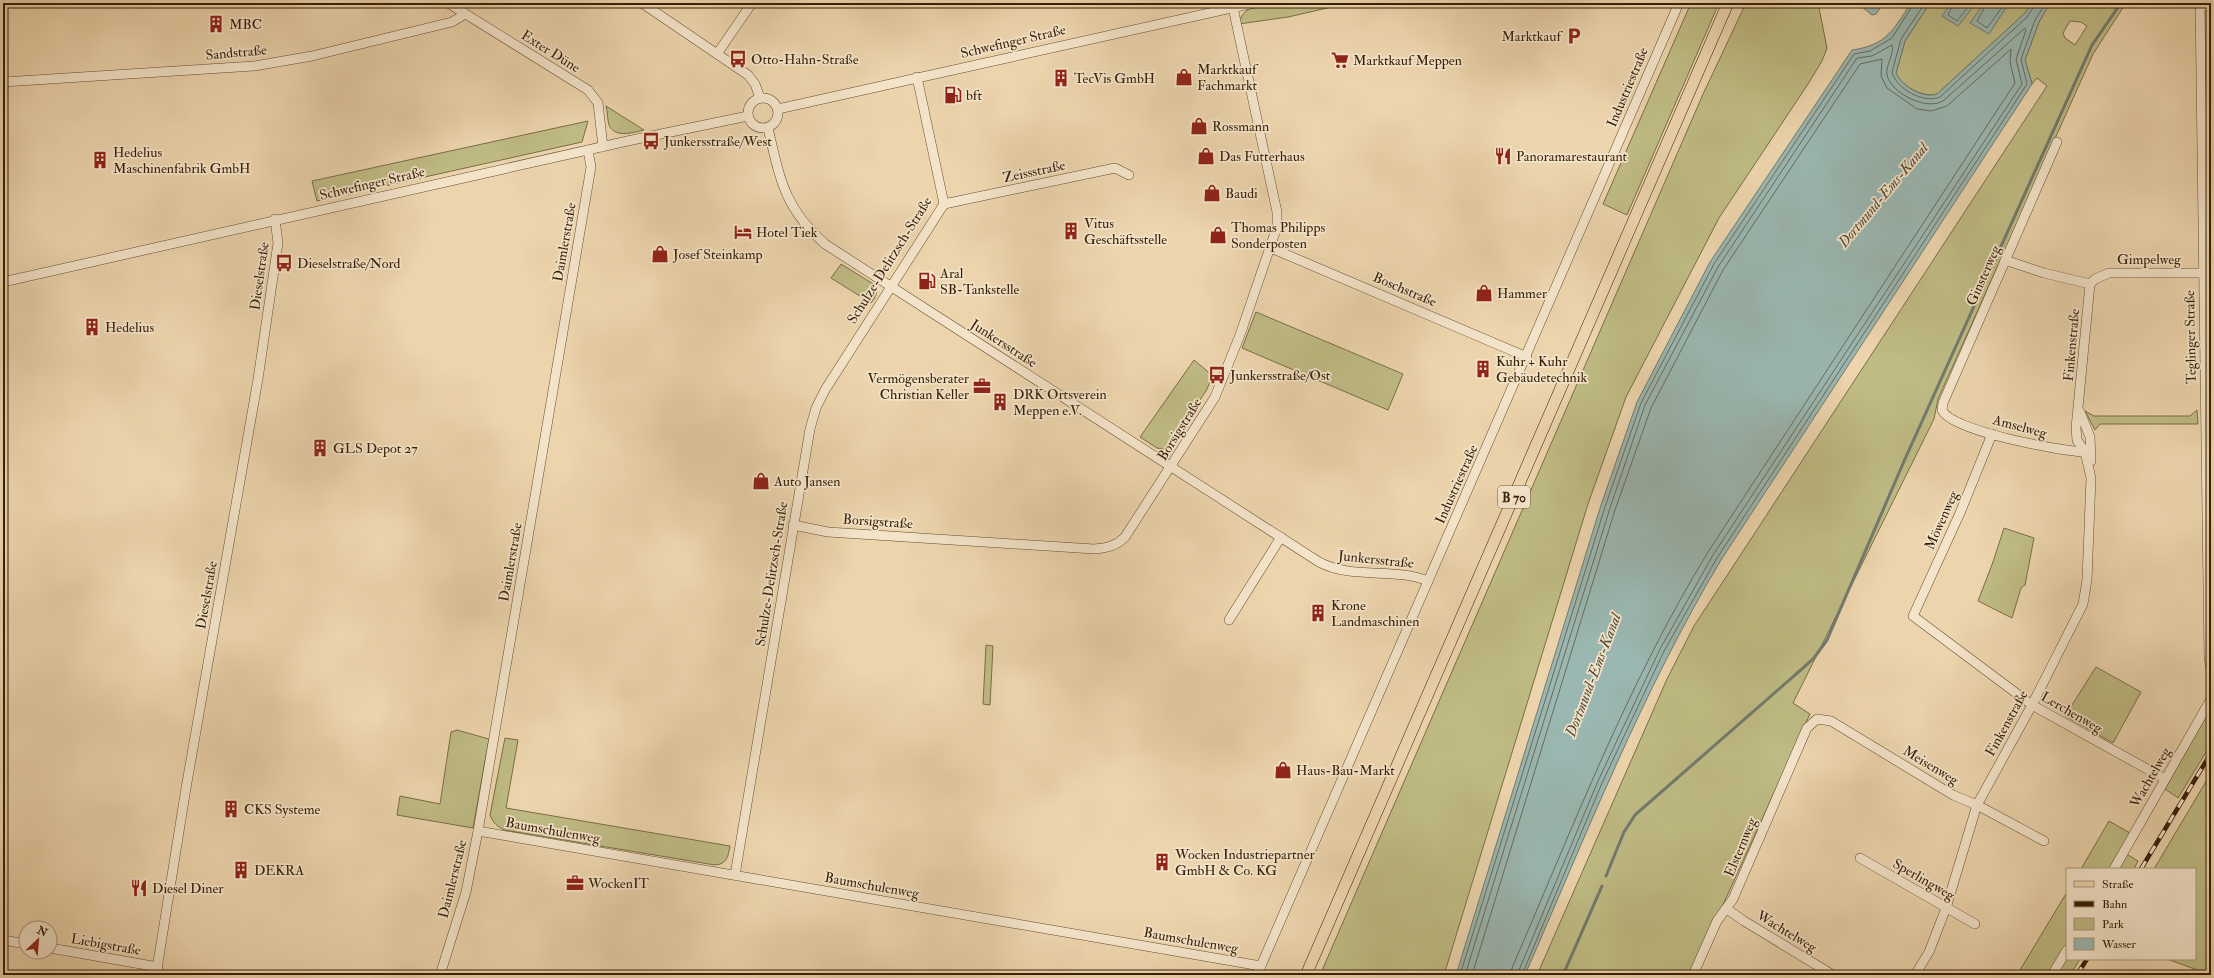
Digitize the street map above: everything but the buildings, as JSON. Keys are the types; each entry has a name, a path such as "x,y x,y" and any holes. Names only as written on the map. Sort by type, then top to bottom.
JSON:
{"main road":[{"name":"B 70","path":"1306,975 1721,18 1729,3"}],"street":[{"name":"Exter Düne","path":"448,3 588,90 598,103 603,146"},
{"path":"642,3 748,75 755,84 760,98"},
{"path":"717,54 752,3"},
{"name":"Schwefinger Straße","path":"778,109 1232,5 1254,3"},
{"name":"Industriestraße","path":"1257,975 1527,357 1679,3"},
{"name":"Borsigstraße","path":"793,525 828,532 1094,549 1107,548 1118,543 1125,537 1215,398 1226,374 1271,248 1277,227 1277,212 1232,5"},
{"path":"2200,5 2211,6"},
{"name":"Teglinger Straße","path":"2200,5 2203,273 2207,283 2208,651 2211,669"},
{"name":"Sandstraße","path":"3,82 254,66 312,56 401,35 452,22 465,14"},
{"name":"Schulze-Delitzsch-Straße","path":"735,875 793,525 810,429 816,408 825,390 890,286 944,204 917,77"},
{"path":"760,98 773,101 778,109 776,121 768,128 758,128 748,116 752,103 760,98"},
{"name":"Schwefinger Straße","path":"3,282 603,146 748,116"},
{"name":"Junkersstraße","path":"768,128 788,201 804,225 825,244 1171,468 1331,568 1343,571 1412,575 1428,581"},
{"name":"Ginsterweg","path":"1950,419 1942,410 1943,403 2058,142"},
{"name":"Daimlerstraße","path":"440,975 466,892 478,831 590,174 591,167 588,150"},
{"name":"Zeissstraße","path":"944,204 1115,168 1129,175"},
{"name":"Dieselstraße","path":"157,971 186,788 258,379 278,243 275,220"},
{"name":"Boschstraße","path":"1271,248 1527,357"},
{"path":"2005,260 2044,273 2090,284"},
{"name":"Gimpelweg","path":"2090,284 2095,278 2109,273 2203,273"},
{"name":"Finkenstraße","path":"2090,284 2078,409 2077,440 2085,452 2091,478"},
{"name":"Finkenstraße","path":"1916,975 1929,952 1946,908 1978,805 2032,705 2083,604 2087,580 2091,478 2090,437 2078,409"},
{"name":"Amselweg","path":"1950,419 1992,434 2041,447 2085,452"},
{"name":"Möwenweg","path":"1913,616 1960,513 1992,434"},
{"path":"1229,620 1281,536"},
{"name":"Lerchenweg","path":"1913,616 2032,705 2165,779"},
{"name":"Wachtelweg","path":"2115,868 2211,699"},
{"name":"Meisenweg","path":"1807,728 1817,719 1831,721 1953,795 1978,805 2044,841"},
{"name":"Elsternweg","path":"1693,975 1717,921 1734,899 1807,728"},
{"name":"Baumschulenweg","path":"478,831 735,875 983,920 1261,966"},
{"name":"Sperlingweg","path":"1860,858 1975,924"},
{"name":"Wachtelweg","path":"1727,909 1744,922 1833,975"},
{"path":"3,940 18,943"},
{"name":"Liebigstraße","path":"58,950 157,971"},
{"path":"2052,975 2066,952"}],"green space":[{"path":"1272,3 1349,3 1288,17 1239,24 1243,14 1251,8"},
{"path":"1691,3 1719,3 1627,215 1603,204"},
{"path":"1746,3 1818,3 1827,48 1822,61 1808,84 1719,218 1626,397 1588,504 1444,975 1320,975 1704,92"},
{"path":"1930,3 2033,3 2024,14 1937,94 1931,95 1919,93 1913,90 1899,78 1896,73 1905,41"},
{"path":"2050,3 2126,3 2093,54 1938,399 1934,419 1793,703 1810,714 1691,975 1537,975 1667,679 1694,626 2047,86 2037,78 2032,84 2025,60 2039,22","holes":["2070,21 2081,22 2087,26 2075,45 2065,38 2063,33"]},
{"path":"606,106 644,130 625,134 616,132 609,125"},
{"path":"588,121 582,142 317,201 312,181"},
{"path":"841,264 875,285 876,295 871,303 831,278"},
{"path":"1256,312 1403,374 1388,410 1242,348"},
{"path":"1194,360 1213,376 1206,391 1174,438 1174,447 1169,450 1157,448 1140,437"},
{"path":"2197,410 2198,424 2100,424 2095,430 2085,411 2094,416 2190,416"},
{"path":"2004,528 2034,538 2025,585 2021,588 2012,618 1978,601"},
{"path":"986,645 993,646 990,705 983,704"},
{"path":"2096,667 2141,692 2113,743 2065,716"},
{"path":"2211,708 2211,744 2178,798 2165,789"},
{"path":"457,730 489,739 473,828 397,815 400,796 440,804 451,732"},
{"path":"505,738 518,740 506,808 730,846 726,859 722,863 715,865 504,830 492,820 490,815"},
{"path":"2211,773 2211,949 2205,975 2199,975 2200,971 2170,960 2196,960 2196,868 2155,868"},
{"path":"2109,821 2130,833 2120,850 2138,861 2134,868 2082,868"},
{"path":"2066,894 2066,960 2079,960 2070,975 2017,975"}],"water":[{"path":"1857,3 1884,3 1876,14 1872,15"},
{"name":"Dortmund-Ems-Kanal","path":"1911,3 1930,3 1905,41 1896,73 1908,87 1926,95 1932,95 1937,94 2024,14 2033,3 2050,3 2039,22 2025,60 2032,84 1721,560 1692,610 1640,712 1616,764 1525,975 1456,975 1601,505 1637,402 1710,262 1852,50 1864,48 1888,35"},
{"path":"1951,3 1976,3 1958,26 1942,16"},
{"path":"1984,3 2009,3 1989,34 1970,23"}],"waterway":[{"path":"1606,876 1624,832 1635,815 1814,658 1827,640 1905,459 2092,45 2121,3"},
{"path":"1563,975 1602,886"}],"railway":[{"path":"2142,868 2211,753"},
{"path":"2077,975 2086,960"}],"place":[{"name":"MBC","path":"216,24"},
{"name":"Marktkauf","path":"1574,36"},
{"name":"Otto-Hahn-Straße","path":"738,59"},
{"name":"Marktkauf Meppen","path":"1340,60"},
{"name":"Marktkauf Fachmarkt","path":"1184,77"},
{"name":"TecVis GmbH","path":"1061,78"},
{"name":"bft","path":"953,95"},
{"name":"Rossmann","path":"1199,126"},
{"name":"Junkersstraße/West","path":"651,141"},
{"name":"Das Futterhaus","path":"1206,156"},
{"name":"Panoramarestaurant","path":"1503,156"},
{"name":"Hedelius Maschinenfabrik GmbH","path":"100,160"},
{"name":"Baudi","path":"1212,193"},
{"name":"Vitus Geschäftsstelle","path":"1071,231"},
{"name":"Hotel Tiek","path":"743,232"},
{"name":"Thomas Philipps Sonderposten","path":"1218,235"},
{"name":"Josef Steinkamp","path":"660,254"},
{"name":"Dieselstraße/Nord","path":"284,263"},
{"name":"Aral SB-Tankstelle","path":"927,281"},
{"name":"Hammer","path":"1484,293"},
{"name":"Hedelius","path":"92,327"},
{"name":"Kuhr + Kuhr Gebäudetechnik","path":"1483,369"},
{"name":"Junkersstraße/Ost","path":"1217,375"},
{"name":"Vermögensberater Christian Keller","path":"982,386"},
{"name":"DRK Ortsverein Meppen e.V.","path":"1000,402"},
{"name":"GLS Depot 27","path":"320,448"},
{"name":"Auto Jansen","path":"761,481"},
{"name":"Krone Landmaschinen","path":"1318,613"},
{"name":"Haus-Bau-Markt","path":"1283,770"},
{"name":"CKS Systeme","path":"231,809"},
{"name":"Wocken Industriepartner GmbH & Co. KG","path":"1162,862"},
{"name":"DEKRA","path":"241,870"},
{"name":"WockenIT","path":"575,883"},
{"name":"Diesel Diner","path":"139,888"}]}
